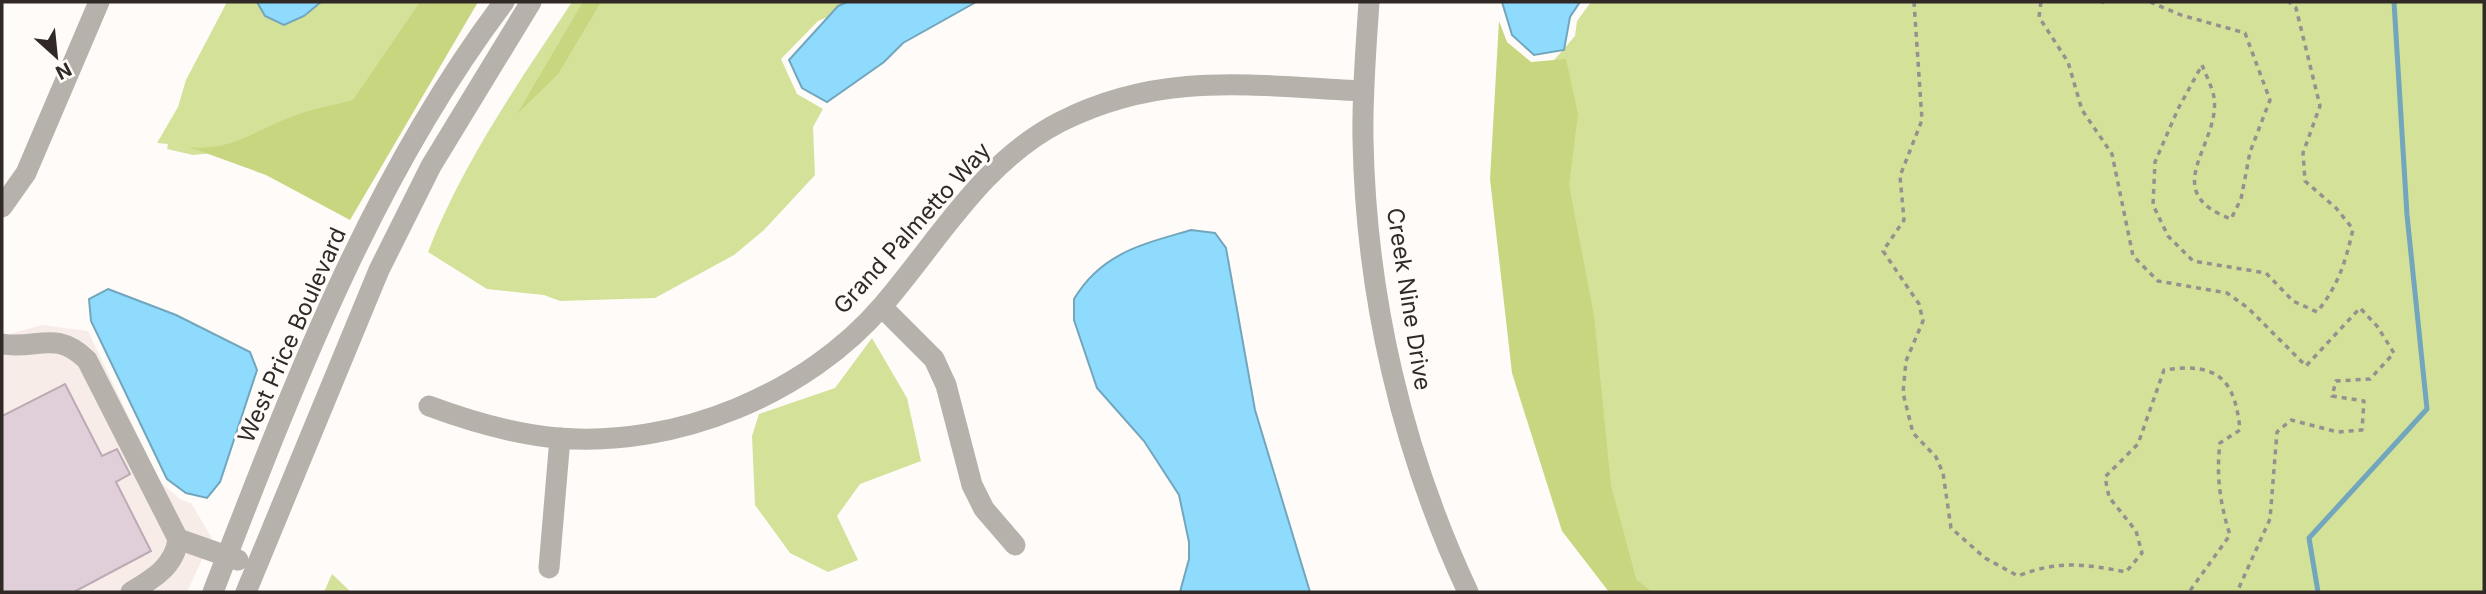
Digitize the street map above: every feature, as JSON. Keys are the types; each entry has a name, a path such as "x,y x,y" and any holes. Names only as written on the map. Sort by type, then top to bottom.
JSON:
{"street":[{"path":"2,207 26,173 99,2"},
{"name":"West Price Boulevard","path":"214,592 337,286 430,115 504,2"},
{"path":"246,592 379,270 431,166 531,2"},
{"name":"Creek Nine Drive","path":"1369,2 1363,91 1369,228 1392,375 1420,473 1468,592"},
{"name":"Grand Palmetto Way","path":"429,406 474,423 560,439 629,436 667,430 738,408 807,370 882,307 995,169 1028,141 1074,115 1121,97 1175,86 1219,84 1363,91"},
{"path":"882,307 934,359 946,385 972,485 984,509 1015,545"},
{"path":"2,344 52,341 74,348 87,360 178,539 177,553 157,576 131,592"},
{"path":"549,568 560,439"},
{"path":"178,539 257,566"}],"path":[{"path":"1914,2 1922,120 1900,176 1904,220 1883,251 1919,304 1923,321 1906,361 1903,393 1913,433 1936,457 1943,473 1951,528 1985,558 2018,576 2045,565 2084,564 2126,572 2142,553 2136,531 2109,497 2105,477 2138,443 2164,370 2195,365 2221,378 2237,399 2240,430 2220,443 2217,465 2221,505 2230,535 2189,592"},
{"path":"2041,2 2039,17 2068,62 2082,110 2112,154 2133,256 2158,281 2227,293 2248,308 2306,366 2360,309 2377,326 2394,353 2370,379 2336,382 2332,396 2364,401 2362,430 2338,432 2291,420 2277,432 2270,519 2237,592"},
{"path":"2150,2 2181,15 2245,33 2270,100 2250,152 2241,199 2231,219 2214,213 2197,195 2194,170 2208,132 2214,98 2202,65 2178,109 2155,162 2153,205 2168,236 2193,261 2266,273 2293,301 2317,312 2333,293 2342,272 2353,229 2336,208 2305,181 2303,153 2320,106 2296,8 2289,2"}],"shaded area":[{"path":"42,325 88,331 160,482 181,500 191,503 212,538 187,592 2,592 2,332 6,335"}],"green space":[{"path":"227,2 439,2 377,93 257,149 193,155 167,149 168,144 157,143 178,107 186,80"},
{"path":"420,2 478,2 350,220 266,175 189,147 220,146 299,114 353,100"},
{"path":"572,2 862,2 818,21 781,59 797,94 823,109 813,127 815,175 764,230 734,255 655,298 560,301 544,295 487,289 428,252 475,154"},
{"path":"583,2 601,2 558,74 517,114"},
{"path":"1591,2 2484,2 2484,592 1646,592 1637,580 1625,537 1588,440 1548,67 1575,36 1577,21"},
{"path":"1499,21 1507,42 1531,62 1566,59 1578,114 1569,185 1594,316 1611,486 1637,580 1652,592 1609,592 1562,531 1512,373 1490,179"},
{"path":"872,338 907,398 921,461 860,484 837,516 858,560 828,572 790,553 755,505 752,436 759,414 835,388"},
{"path":"332,574 351,592 324,592"}],"water":[{"path":"257,2 321,2 304,16 284,25 265,16"},
{"path":"847,2 976,2 903,43 884,62 827,102 802,88 789,60 838,6"},
{"path":"1502,2 1580,2 1570,17 1564,50 1534,55 1512,35"},
{"path":"1191,230 1215,233 1226,248 1255,410 1310,592 1180,592 1189,559 1189,542 1179,495 1144,441 1097,388 1074,320 1074,299 1097,270 1125,252"},
{"path":"108,289 176,315 250,352 257,370 220,482 207,498 186,493 167,479 91,321 89,299"}],"building":[{"path":"65,384 102,456 117,449 130,474 116,482 151,551 74,592 2,592 2,416"}],"waterway":[{"path":"2318,592 2309,538 2427,409 2407,215 2394,2"}]}
